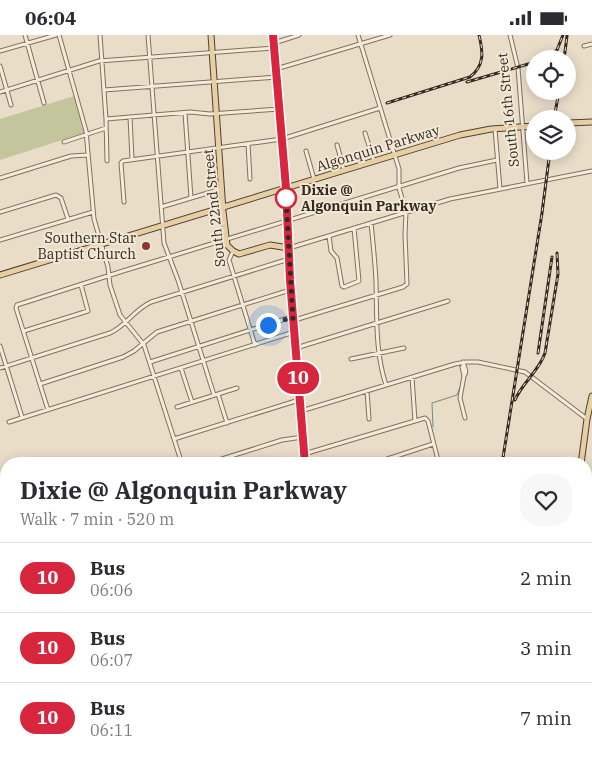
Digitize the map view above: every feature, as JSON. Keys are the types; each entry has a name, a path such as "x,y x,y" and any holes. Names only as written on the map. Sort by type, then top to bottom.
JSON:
{"main road":[{"name":"South 22nd Street","path":"211,35 226,240 229,248 233,251"},
{"path":"576,123 592,122"},
{"name":"Algonquin Parkway","path":"0,275 460,135 526,126"},
{"path":"233,251 242,253 273,245 289,248 304,457"},
{"path":"581,457 592,396"}],"street":[{"path":"25,35 44,103"},
{"path":"0,51 58,35 86,134 93,212 110,285 119,313 143,343 180,457"},
{"path":"100,35 107,161"},
{"path":"148,35 164,243 203,361 227,423"},
{"path":"273,35 286,188 289,248 458,197 592,171"},
{"path":"273,43 299,35"},
{"path":"150,362 290,318 311,315 407,284 406,212 399,186 399,169 358,35"},
{"path":"276,69 390,35"},
{"name":"South 16th Street","path":"510,35 518,68 527,183"},
{"path":"584,46 592,43"},
{"path":"0,91 102,60 274,48"},
{"path":"0,66 11,105"},
{"path":"104,90 277,77"},
{"path":"124,202 122,161 282,139 380,108"},
{"path":"106,119 280,109"},
{"path":"185,113 191,198"},
{"path":"130,117 132,159"},
{"path":"64,142 106,128"},
{"path":"495,129 500,189"},
{"path":"364,133 374,161"},
{"path":"248,144 250,179"},
{"path":"336,145 344,170"},
{"path":"306,151 314,179"},
{"path":"0,179 71,156 88,155"},
{"path":"48,409 16,306 468,165 497,160"},
{"path":"161,207 222,189"},
{"path":"0,211 56,195 61,198 68,219"},
{"path":"0,240 93,212"},
{"path":"371,223 376,295 375,311 381,371 386,385"},
{"path":"329,236 331,251 338,258 342,286 344,287 359,281 354,228"},
{"name":"South 22nd Street","path":"233,251 229,260 255,345"},
{"path":"0,368 110,333 148,304 289,259"},
{"path":"24,331 88,311 81,285"},
{"path":"40,384 131,353 157,331 291,290"},
{"path":"296,348 448,301"},
{"path":"10,421 294,332"},
{"path":"0,346 22,417"},
{"path":"351,359 404,348"},
{"path":"301,411 412,377 463,364 478,363 525,372 587,419"},
{"path":"463,364 462,375 464,376 460,398 465,418"},
{"path":"181,368 192,402"},
{"path":"412,377 415,421"},
{"path":"178,407 237,388"},
{"path":"367,391 369,419"},
{"path":"174,439 300,400"},
{"path":"304,454 427,419 437,457"},
{"path":"228,457 282,440 303,437"},
{"path":"394,457 433,445"},
{"path":"592,653 592,660"}],"green space":[{"path":"74,96 84,133 0,160 0,119"}],"waterway":[{"path":"453,366 462,366"},
{"path":"433,427 432,403 457,395 460,387"}],"railway":[{"path":"387,103 470,77 478,68 482,58 479,35"},
{"path":"557,50 563,35"},
{"path":"565,50 567,36"},
{"path":"467,82 526,65"},
{"path":"556,110 557,100"},
{"path":"503,457 549,160"},
{"path":"515,400 539,366 545,353 558,274 557,253"},
{"path":"538,353 552,257"}],"bus line":[{"name":"10","path":"273,35 286,188 289,267 305,457"}],"place":[{"name":"Dixie @ Algonquin Parkway","path":"286,198"},
{"name":"Southern Star Baptist Church","path":"146,246"}],"route":[{"path":"268,325 290,318 293,319 286,198"}]}
